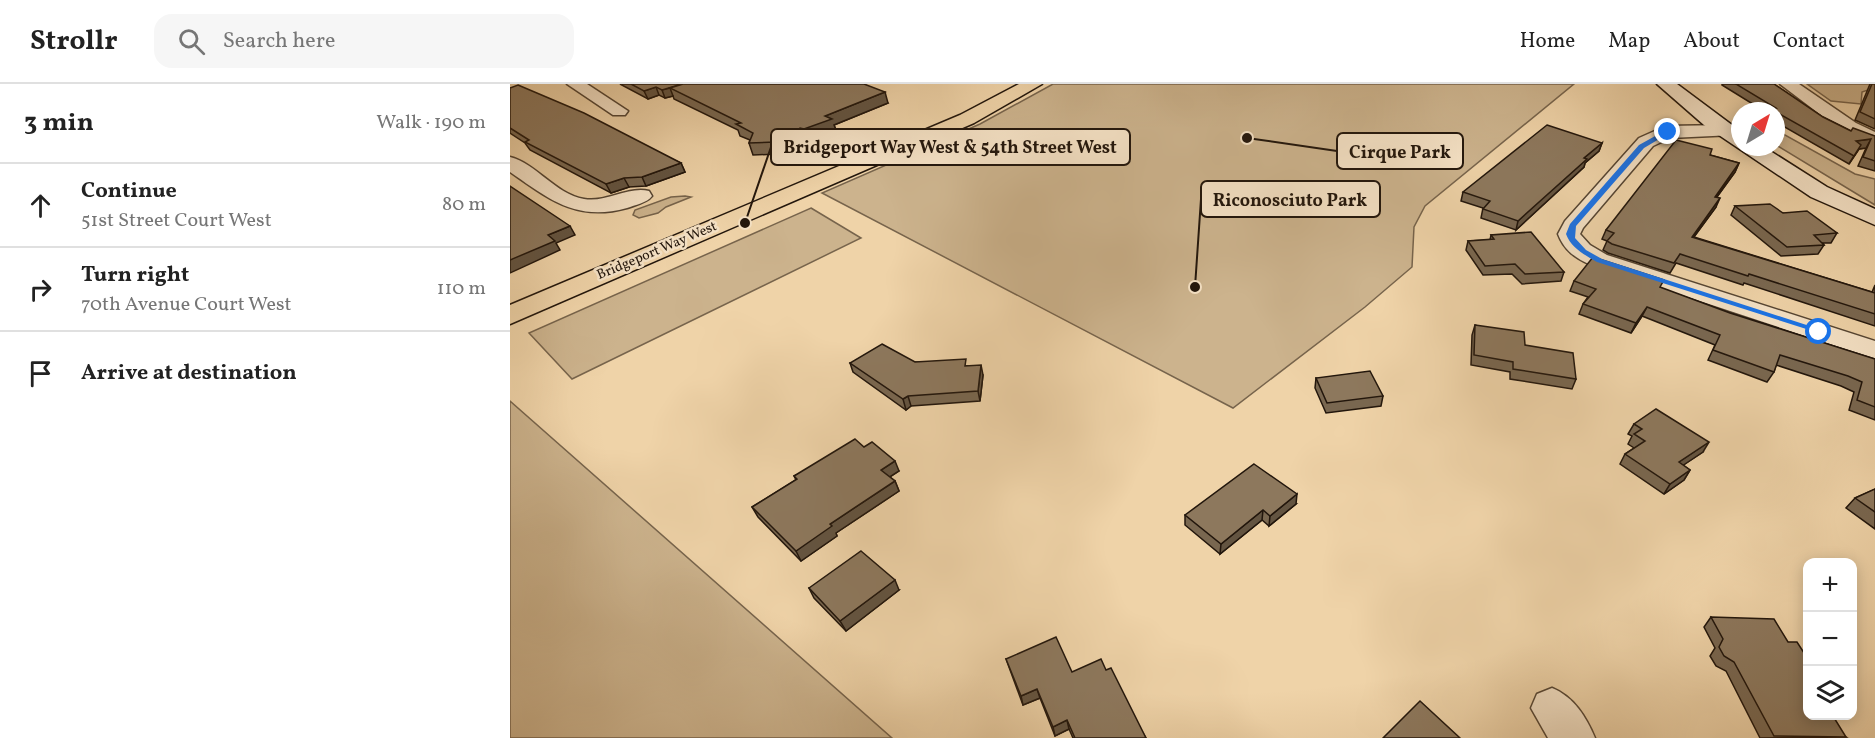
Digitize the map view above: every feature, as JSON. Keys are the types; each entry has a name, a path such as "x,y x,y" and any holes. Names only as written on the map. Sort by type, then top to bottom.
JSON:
{"main road":[{"name":"Bridgeport Way West","path":"510,297 937,121 1011,84"},
{"name":"Bridgeport Way West","path":"510,315 967,119 1033,84"},
{"path":"1666,84 1694,109 1708,115 1731,133"},
{"path":"1681,84 1709,108 1708,115"},
{"path":"1765,156 1842,205 1875,218"},
{"path":"1842,205 1847,216 1875,231"}],"street":[{"path":"575,84 619,111"},
{"path":"1788,84 1839,121 1875,138"},
{"path":"1731,139 1658,137 1643,144 1573,226 1569,234 1577,246 1611,265 1875,350"},
{"path":"510,164 582,208 610,206 641,196"}],"shaded area":[{"path":"1053,84 1574,84 1425,206 1414,227 1412,267 1365,307 1233,408 822,193 980,124"},
{"path":"1807,84 1871,84 1868,90 1862,92 1861,104 1831,101"},
{"path":"1785,135 1855,174 1875,179 1875,205 1785,150"},
{"path":"671,197 691,197 666,207 658,213 639,218 633,215 635,210"},
{"path":"811,208 861,238 572,379 529,333"},
{"path":"510,401 892,738 510,738"}],"building":[{"path":"631,84 682,84 662,90 656,87 644,91"},
{"path":"683,84 864,84 885,92 825,116 832,119 804,129 800,128 793,136 776,142 749,143 753,133 736,124 741,123 670,88"},
{"path":"1736,84 1774,84 1823,117 1851,131 1853,128 1875,136 1875,161 1863,157 1871,139 1856,141 1861,145 1854,156 1785,117 1785,102 1766,102"},
{"path":"1872,84 1875,84 1875,119 1860,112"},
{"path":"518,85 584,113 681,163 642,177 624,178 606,184 525,142 529,140 510,128 510,88"},
{"path":"1547,125 1602,143 1518,221 1483,209 1490,201 1463,192"},
{"path":"1676,140 1712,149 1710,155 1739,163 1715,197 1720,198 1692,237 1875,293 1875,314 1680,254 1674,263 1607,241 1614,233 1606,230"},
{"path":"510,186 570,226 548,235 555,241 510,260"},
{"path":"1770,204 1783,213 1807,211 1837,233 1814,235 1824,245 1787,247 1735,206"},
{"path":"1531,232 1564,272 1525,274 1515,264 1485,266 1468,241 1494,239 1491,235"},
{"path":"1593,257 1664,280 1660,287 1730,313 1875,359 1875,407 1857,400 1862,382 1848,376 1780,355 1774,372 1713,350 1720,335 1647,307 1636,323 1583,304 1596,289 1574,281"},
{"path":"1475,325 1524,332 1525,345 1573,353 1576,379 1513,369 1513,362 1474,355"},
{"path":"882,344 915,362 966,359 965,366 981,365 978,391 908,396 903,399 850,363"},
{"path":"1370,371 1383,396 1327,403 1316,378"},
{"path":"1656,409 1709,442 1679,462 1690,470 1670,484 1625,454 1645,441 1634,434 1642,429 1634,424"},
{"path":"855,439 864,447 872,442 895,461 881,470 895,481 830,524 832,526 796,551 752,507 797,479 794,476"},
{"path":"1254,464 1297,494 1270,516 1263,510 1221,544 1185,515"},
{"path":"1875,489 1875,512 1855,498"},
{"path":"861,551 895,580 840,621 809,588"},
{"path":"1711,617 1774,619 1788,642 1797,642 1803,651 1803,720 1835,720 1846,737 1774,736 1734,662 1724,656 1719,647 1723,639"},
{"path":"1056,637 1072,672 1101,659 1106,670 1111,668 1146,738 1075,738 1067,720 1053,727 1037,689 1021,696 1006,659"},
{"path":"1420,701 1460,738 1383,738"}],"place":[{"name":"Cirque Park","path":"1247,138"},
{"name":"Bridgeport Way West & 54th Street West","path":"745,223"},
{"name":"Riconosciuto Park","path":"1195,287"}],"route":[{"path":"1668,132 1641,146 1573,226 1569,234 1571,239 1588,255 1611,265 1819,332"}]}
